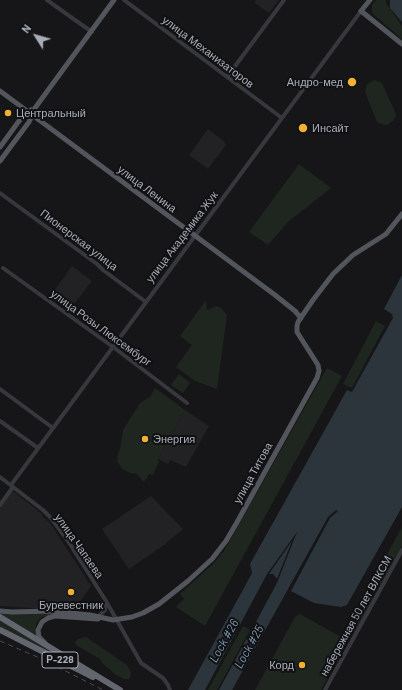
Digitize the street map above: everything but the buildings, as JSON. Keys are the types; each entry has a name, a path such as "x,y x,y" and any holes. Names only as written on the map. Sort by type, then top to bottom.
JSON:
{"highway":[{"name":"Р-228","path":"0,617 120,690"},
{"name":"Р-228","path":"0,630 120,690"}],"main road":[{"path":"0,161 33,116 35,108 114,0"},
{"name":"улица Академика Жук","path":"361,12 370,0"},
{"path":"361,12 402,44"},
{"name":"улица Ленина","path":"0,91 291,307 301,318"},
{"path":"0,148 19,121 28,112 35,108"},
{"name":"улица Титова","path":"0,611 50,611 98,617 107,620 118,620 137,616 158,605 196,574 226,541 317,378 319,371 318,365 297,332 297,326 301,318 333,274 361,250 386,234 402,214"},
{"path":"46,645 39,636 38,630 42,622 48,618 55,616 107,620"}],"street":[{"path":"47,0 92,32"},
{"name":"улица Механизаторов","path":"124,0 282,118"},
{"path":"227,77 284,0"},
{"name":"улица Академика Жук","path":"0,505 38,448 361,12"},
{"name":"Пионерская улица","path":"0,193 146,302"},
{"name":"улица Розы Люксембург","path":"2,268 113,347 187,403"},
{"path":"0,389 53,428"},
{"path":"0,421 38,448"},
{"name":"улица Чапаева","path":"0,477 43,510 51,518 68,541 118,620 141,663 164,678 170,690"},
{"name":"набережная 50 лет ВЛКСМ","path":"325,690 402,550"},
{"path":"98,617 105,610 106,601"}],"shaded area":[{"path":"256,0 279,0 269,13 255,3"},
{"path":"376,0 386,0 386,3 402,26 402,39 372,13 372,5"},
{"path":"375,80 382,83 396,114 394,120 388,125 377,122 365,92 367,84"},
{"path":"208,129 225,142 224,143 226,145 208,169 189,155"},
{"path":"299,164 331,188 289,221 268,245 249,232"},
{"path":"72,266 92,281 70,309 51,295"},
{"path":"206,300 207,310 216,306 221,308 227,315 217,389 195,381 176,367 192,345 180,336"},
{"path":"376,321 385,326 352,388 343,384"},
{"path":"327,368 342,376 205,626 176,607 184,599 180,594 213,564 224,551"},
{"path":"179,374 190,383 183,393 171,385"},
{"name":"Энергия","path":"155,388 185,410 158,459 159,462 153,475 149,474 144,482 137,474 130,473 122,469 117,461 123,430 140,403 150,397"},
{"path":"185,410 209,426 186,467 170,460 168,464 158,459"},
{"path":"12,490 42,514 42,516 50,523 91,586 74,611 0,606 0,507"},
{"path":"151,496 183,529 164,545 129,569 102,529"},
{"path":"402,527 402,546 381,585 373,580"},
{"path":"367,594 374,597 355,632 348,629"},
{"path":"0,613 54,613 39,619 36,624 36,636"},
{"name":"Корд","path":"300,614 348,641 321,690 255,690 295,617"},
{"path":"0,620 84,671 0,628"},
{"path":"243,626 250,630 217,690 208,690"},
{"path":"86,637 127,665 131,672 130,679 124,679 116,675 102,663 100,659 76,645 75,642 78,639"}],"water":[{"path":"390,0 402,0 402,22 390,8"},
{"path":"402,275 402,507 347,605 341,607 314,603 291,591 330,518 338,511 336,510 328,517 232,690 219,690 277,583 297,532 267,574 205,690 188,690 252,573 250,564 347,390 352,392 393,318 392,314 384,309"},
{"path":"292,541 277,579 273,574 269,574"}],"railway":[{"path":"0,641 42,659 103,690"}],"place":[{"name":"Андро-мед","path":"352,82"},
{"name":"Центральный","path":"8,113"},
{"name":"Инсайт","path":"303,128"},
{"name":"Энергия","path":"145,439"},
{"name":"Буревестник","path":"71,592"},
{"name":"Корд","path":"302,665"}],"water label":[{"name":"Lock #26","path":"224,641"},
{"name":"Lock #25","path":"249,647"}]}
